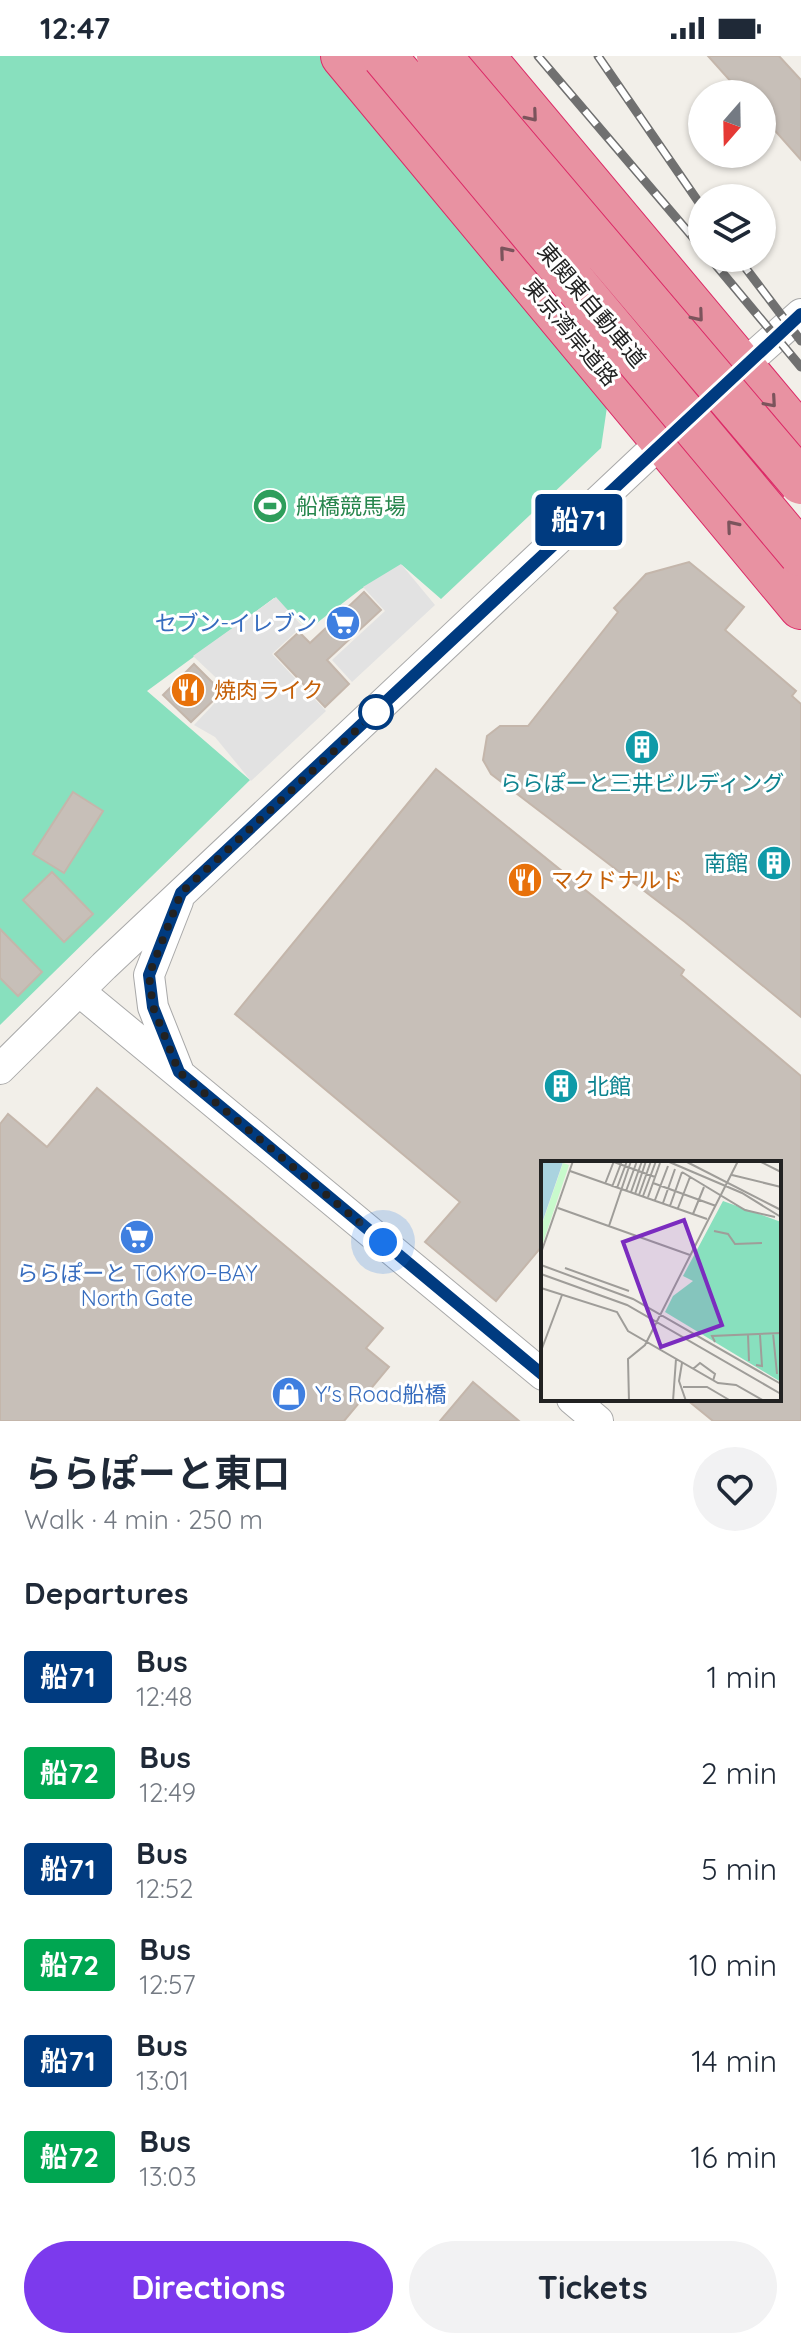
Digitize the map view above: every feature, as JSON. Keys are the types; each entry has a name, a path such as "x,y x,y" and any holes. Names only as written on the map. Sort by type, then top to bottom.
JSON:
{"highway":[{"name":"東京湾岸道路","path":"343,56 801,607"},
{"name":"東関東自動車道","path":"384,56 801,554"},
{"name":"東関東自動車道","path":"439,56 801,482"},
{"path":"482,56 801,437"}],"street":[{"path":"416,56 755,467 775,530 801,565"},
{"path":"0,1069 181,893 801,314"},
{"path":"179,1072 153,1007 149,975 181,893"},
{"path":"79,991 541,1373"},
{"path":"574,1401 598,1421"}],"green space":[{"name":"船橋競馬場","path":"0,56 328,56 607,407 601,448 441,599 402,565 361,589 309,629 274,598 147,691 250,780 0,1025"}],"shaded area":[{"path":"401,564 435,605 352,682 332,660 385,611 363,587"},
{"path":"276,597 302,626 272,654 326,711 251,781 215,737 194,725 228,689 193,656"}],"building":[{"path":"708,56 779,56 801,80 801,160 776,132 776,80 729,80"},
{"name":"ららぽーと三井ビルディング","path":"689,562 744,607 725,630 796,691 792,696 801,704 801,1017 685,922 491,774 483,760 487,736 500,726 528,726 618,612 614,608 646,574"},
{"path":"364,592 381,610 327,660 349,684 325,707 275,654 299,632 310,643"},
{"path":"194,664 222,692 191,722 163,695"},
{"name":"北館","path":"436,769 684,970 681,975 801,1076 801,1421 713,1421 688,1401 781,1401 781,1161 541,1161 541,1247 496,1301 425,1242 460,1202 235,1014"},
{"path":"73,792 103,811 64,873 33,854"},
{"path":"52,872 93,914 64,942 23,900"},
{"path":"0,929 42,972 18,996 0,978"},
{"name":"ららぽーと TOKYO−BAY North Gate","path":"97,1088 383,1328 366,1348 389,1367 344,1421 0,1421 0,1124 8,1114 47,1147"},
{"path":"473,1382 519,1421 440,1421"}],"railway":[{"path":"538,56 688,232"},
{"path":"598,56 688,187"},
{"path":"722,272 801,367"},
{"path":"749,272 801,341"}],"bus line":[{"name":"船71","path":"541,1373 179,1072 153,1007 149,975 181,893 801,314"}],"place":[{"name":"船橋競馬場","path":"270,506"},
{"name":"セブン-イレブン","path":"343,623"},
{"name":"焼肉ライク","path":"188,690"},
{"name":"ららぽーと三井ビルディング","path":"642,747"},
{"name":"南館","path":"774,863"},
{"name":"マクドナルド","path":"525,880"},
{"name":"北館","path":"561,1086"},
{"name":"ららぽーと TOKYO−BAY North Gate","path":"137,1237"},
{"name":"Y's Road船橋","path":"289,1394"}],"route":[{"path":"376,712 181,893 149,975 149,989 179,1072 383,1242"}]}
